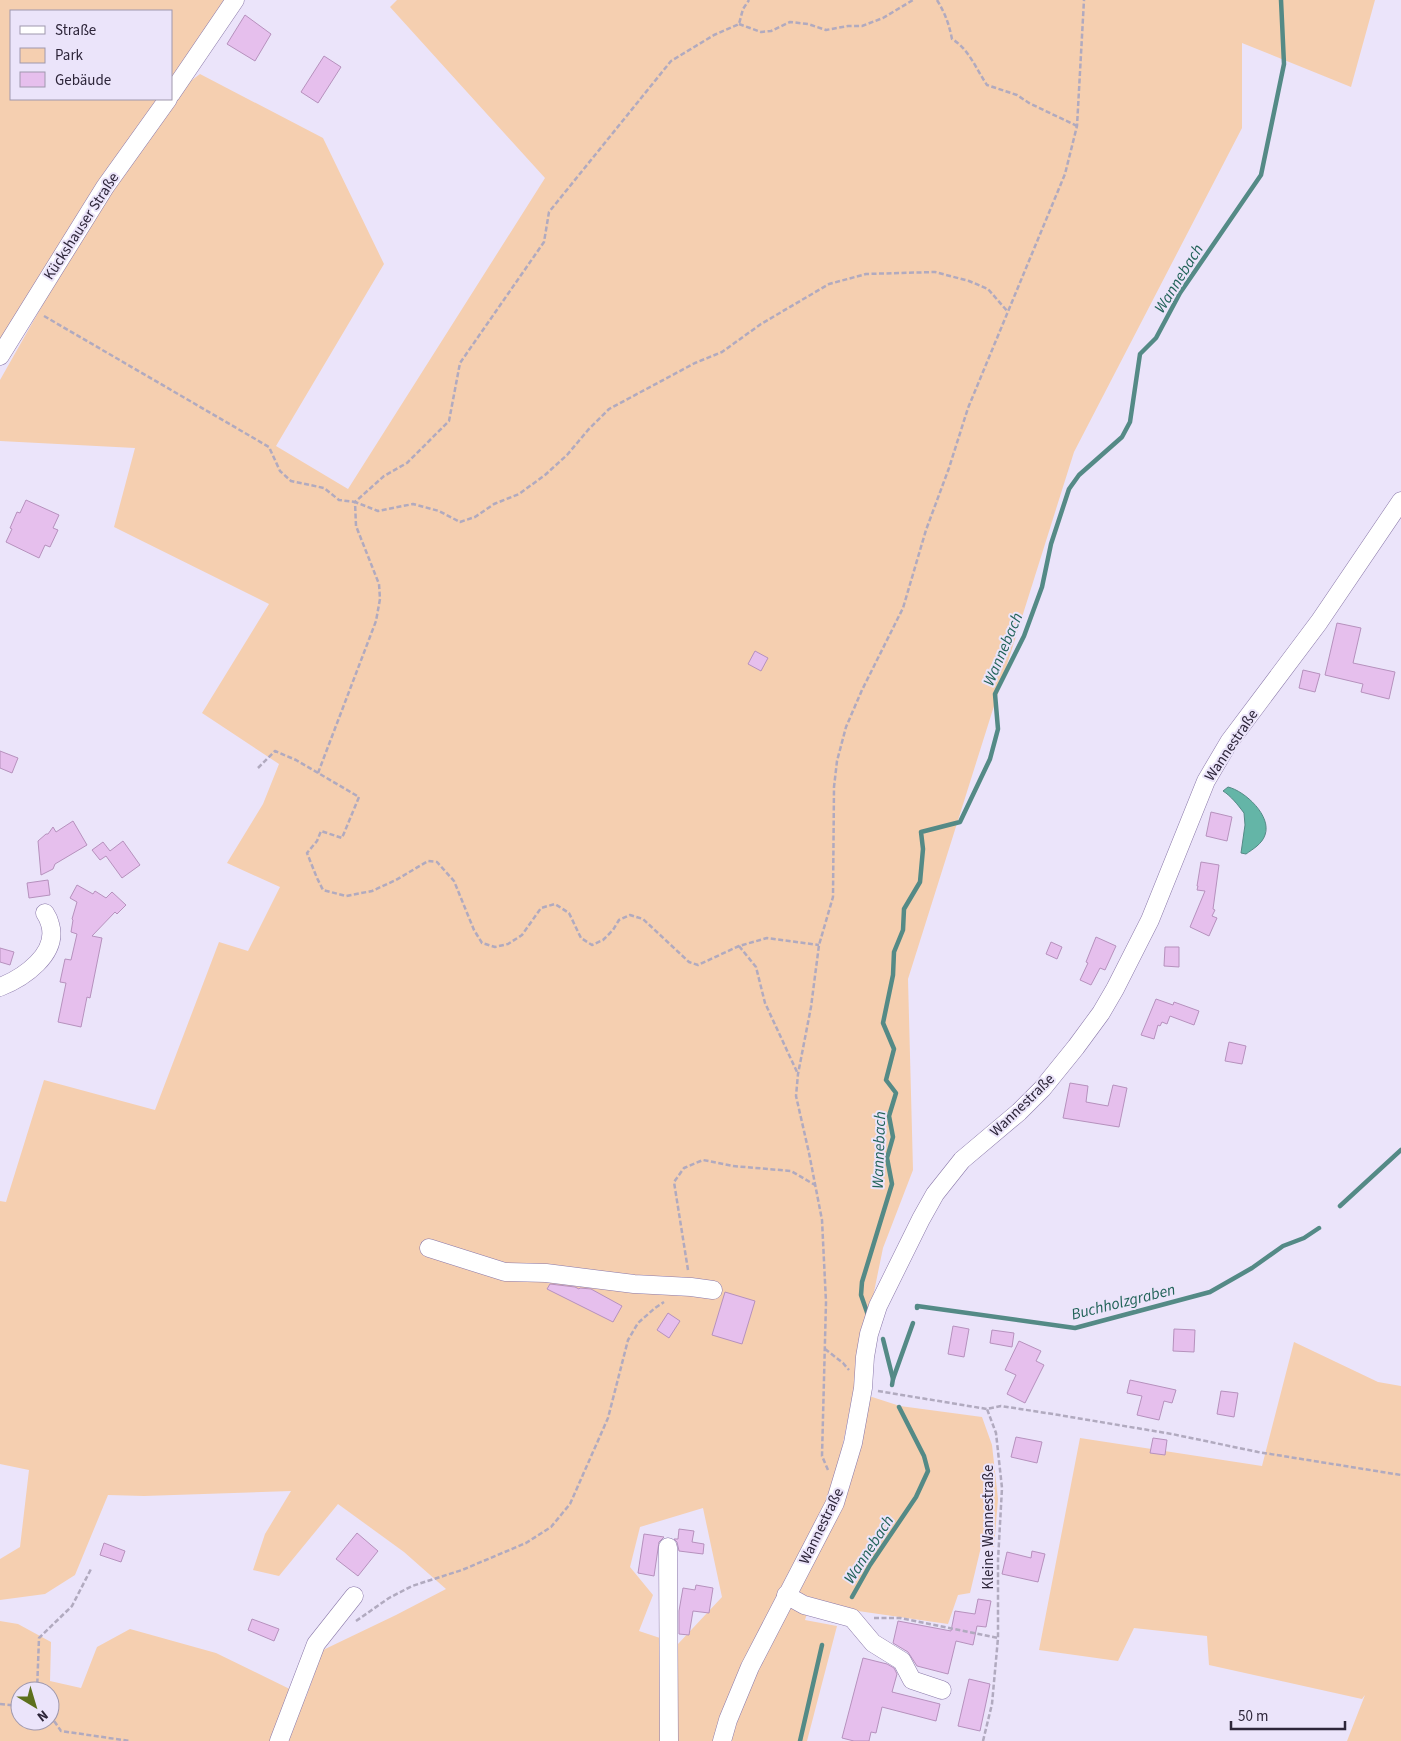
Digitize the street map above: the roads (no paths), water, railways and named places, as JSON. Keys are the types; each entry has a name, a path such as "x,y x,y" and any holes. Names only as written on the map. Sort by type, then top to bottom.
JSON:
{"street":[{"path":"172,93 235,0"},
{"name":"Kückshauser Straße","path":"0,356 105,187 167,100"},
{"name":"Wannestraße","path":"722,1741 728,1720 750,1668 835,1503 853,1443 864,1388 865,1357 869,1334 878,1306 935,1194 962,1160 1019,1112 1042,1089 1101,1013 1150,920 1206,781 1230,742 1319,622 1401,501"},
{"path":"0,987 17,980 33,968 44,954 50,939 51,925 45,913"},
{"path":"429,1248 505,1272 546,1272 634,1284 713,1290"},
{"path":"668,1547 669,1741"},
{"path":"786,1595 804,1605 852,1618 873,1643 902,1661 912,1680 942,1690"},
{"path":"279,1741 316,1644 354,1596"}],"waterway":[{"name":"Wannebach","path":"869,1318 861,1295 862,1282 892,1184 887,1158 893,1137 889,1116 896,1093 886,1080 894,1049 883,1023 893,975 894,952 903,930 904,909 920,882 923,849 921,832 960,822 990,759 998,729 995,694 1024,636 1042,587 1051,544 1069,489 1079,475 1122,437 1130,422 1140,354 1156,338 1180,293 1261,175 1284,64 1281,0"},
{"name":"Buchholzgraben","path":"1340,1206 1401,1150"},
{"name":"Buchholzgraben","path":"917,1308 917,1306 1075,1328 1210,1292 1252,1268 1283,1246 1304,1238 1319,1228"},
{"name":"Buchholzgraben","path":"893,1379 913,1323"},
{"name":"Wannebach","path":"883,1339 893,1379 892,1385"},
{"name":"Wannebach","path":"852,1597 870,1565 916,1497 928,1471 924,1456 899,1407"},
{"name":"Wannebach","path":"800,1741 822,1645"}]}
